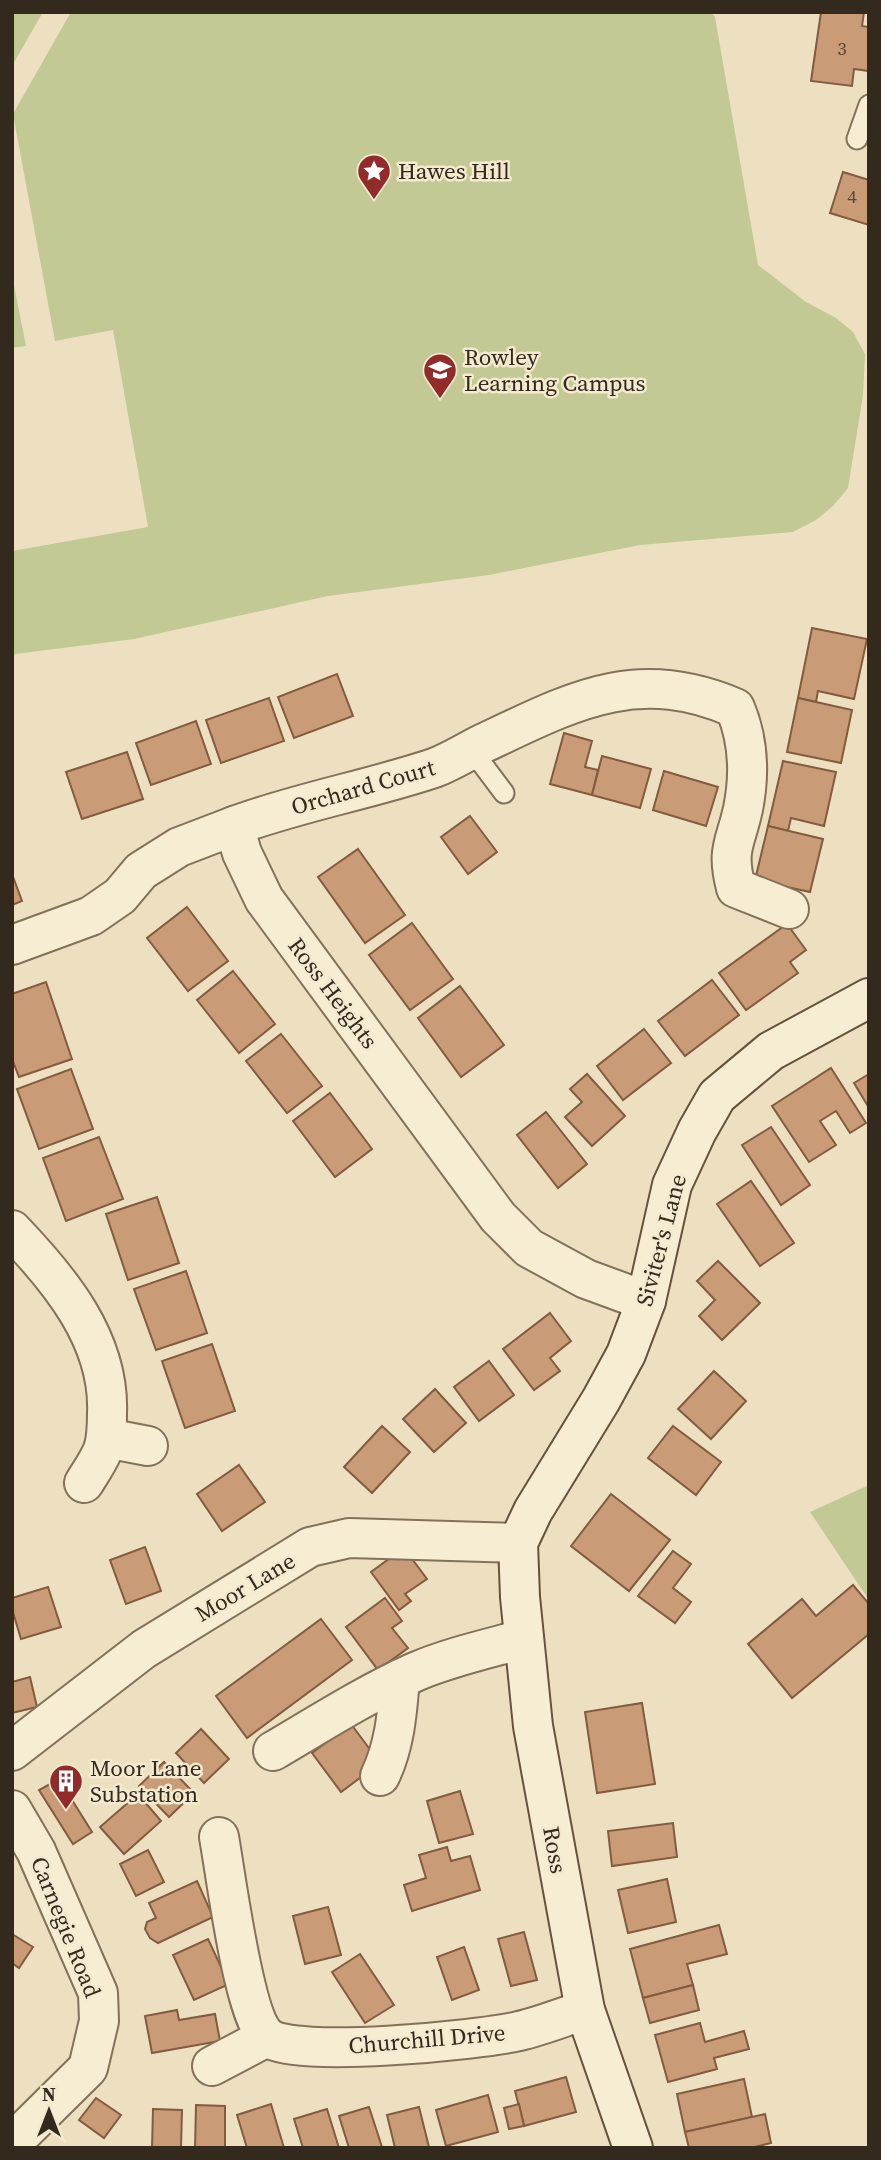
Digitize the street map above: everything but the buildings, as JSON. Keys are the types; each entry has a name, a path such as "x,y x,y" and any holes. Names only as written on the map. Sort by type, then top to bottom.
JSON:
{"street":[{"name":"Orchard Court","path":"234,826 438,766 565,705 635,688 697,695 735,708 747,750 748,772 743,810 731,850 731,868 736,888 789,909"},
{"path":"12,945 91,916 120,896 141,871 178,847 234,826"},
{"name":"Ross Heights","path":"234,826 242,853 264,899 498,1217 528,1248 586,1279 646,1301"},
{"name":"Siviter's Lane","path":"518,1544 533,1511 626,1354 646,1301 673,1185 697,1131 717,1096 771,1051 869,998"},
{"path":"12,1230 54,1276 82,1317 104,1366 108,1398 106,1438 102,1452 84,1483"},
{"path":"106,1438 148,1446"},
{"name":"Moor Lane","path":"12,1751 144,1649 310,1548 349,1538 518,1544"},
{"name":"Ross","path":"518,1544 523,1639 533,1726 585,2010 633,2148"},
{"path":"273,1751 400,1679 454,1657 523,1639"},
{"path":"380,1776 395,1737 400,1679"},
{"name":"Carnegie Road","path":"12,1810 36,1850 98,1993 99,2021 88,2067 12,2143"},
{"path":"212,2066 267,2038 257,2023 246,1990 219,1837"},
{"name":"Churchill Drive","path":"267,2038 284,2045 379,2047 518,2031 585,2010"}],"lane":[{"path":"857,139 869,104"},
{"path":"471,749 504,793"}],"green space":[{"path":"12,12 43,12 12,66"},
{"name":"Rowley Learning Campus","path":"71,12 711,12 715,17 758,265 806,302 836,318 853,332 865,354 863,395 848,488 833,506 816,520 793,532 640,545 489,575 328,596 134,639 15,654 12,659 12,551 148,527 113,330 55,341 13,114"},
{"path":"12,275 26,346 12,348"},
{"path":"869,1485 869,1600 810,1512"}],"place":[{"name":"Hawes Hill","path":"374,201"},
{"name":"Rowley Learning Campus","path":"440,400"},
{"name":"Moor Lane Substation","path":"66,1811"}]}
